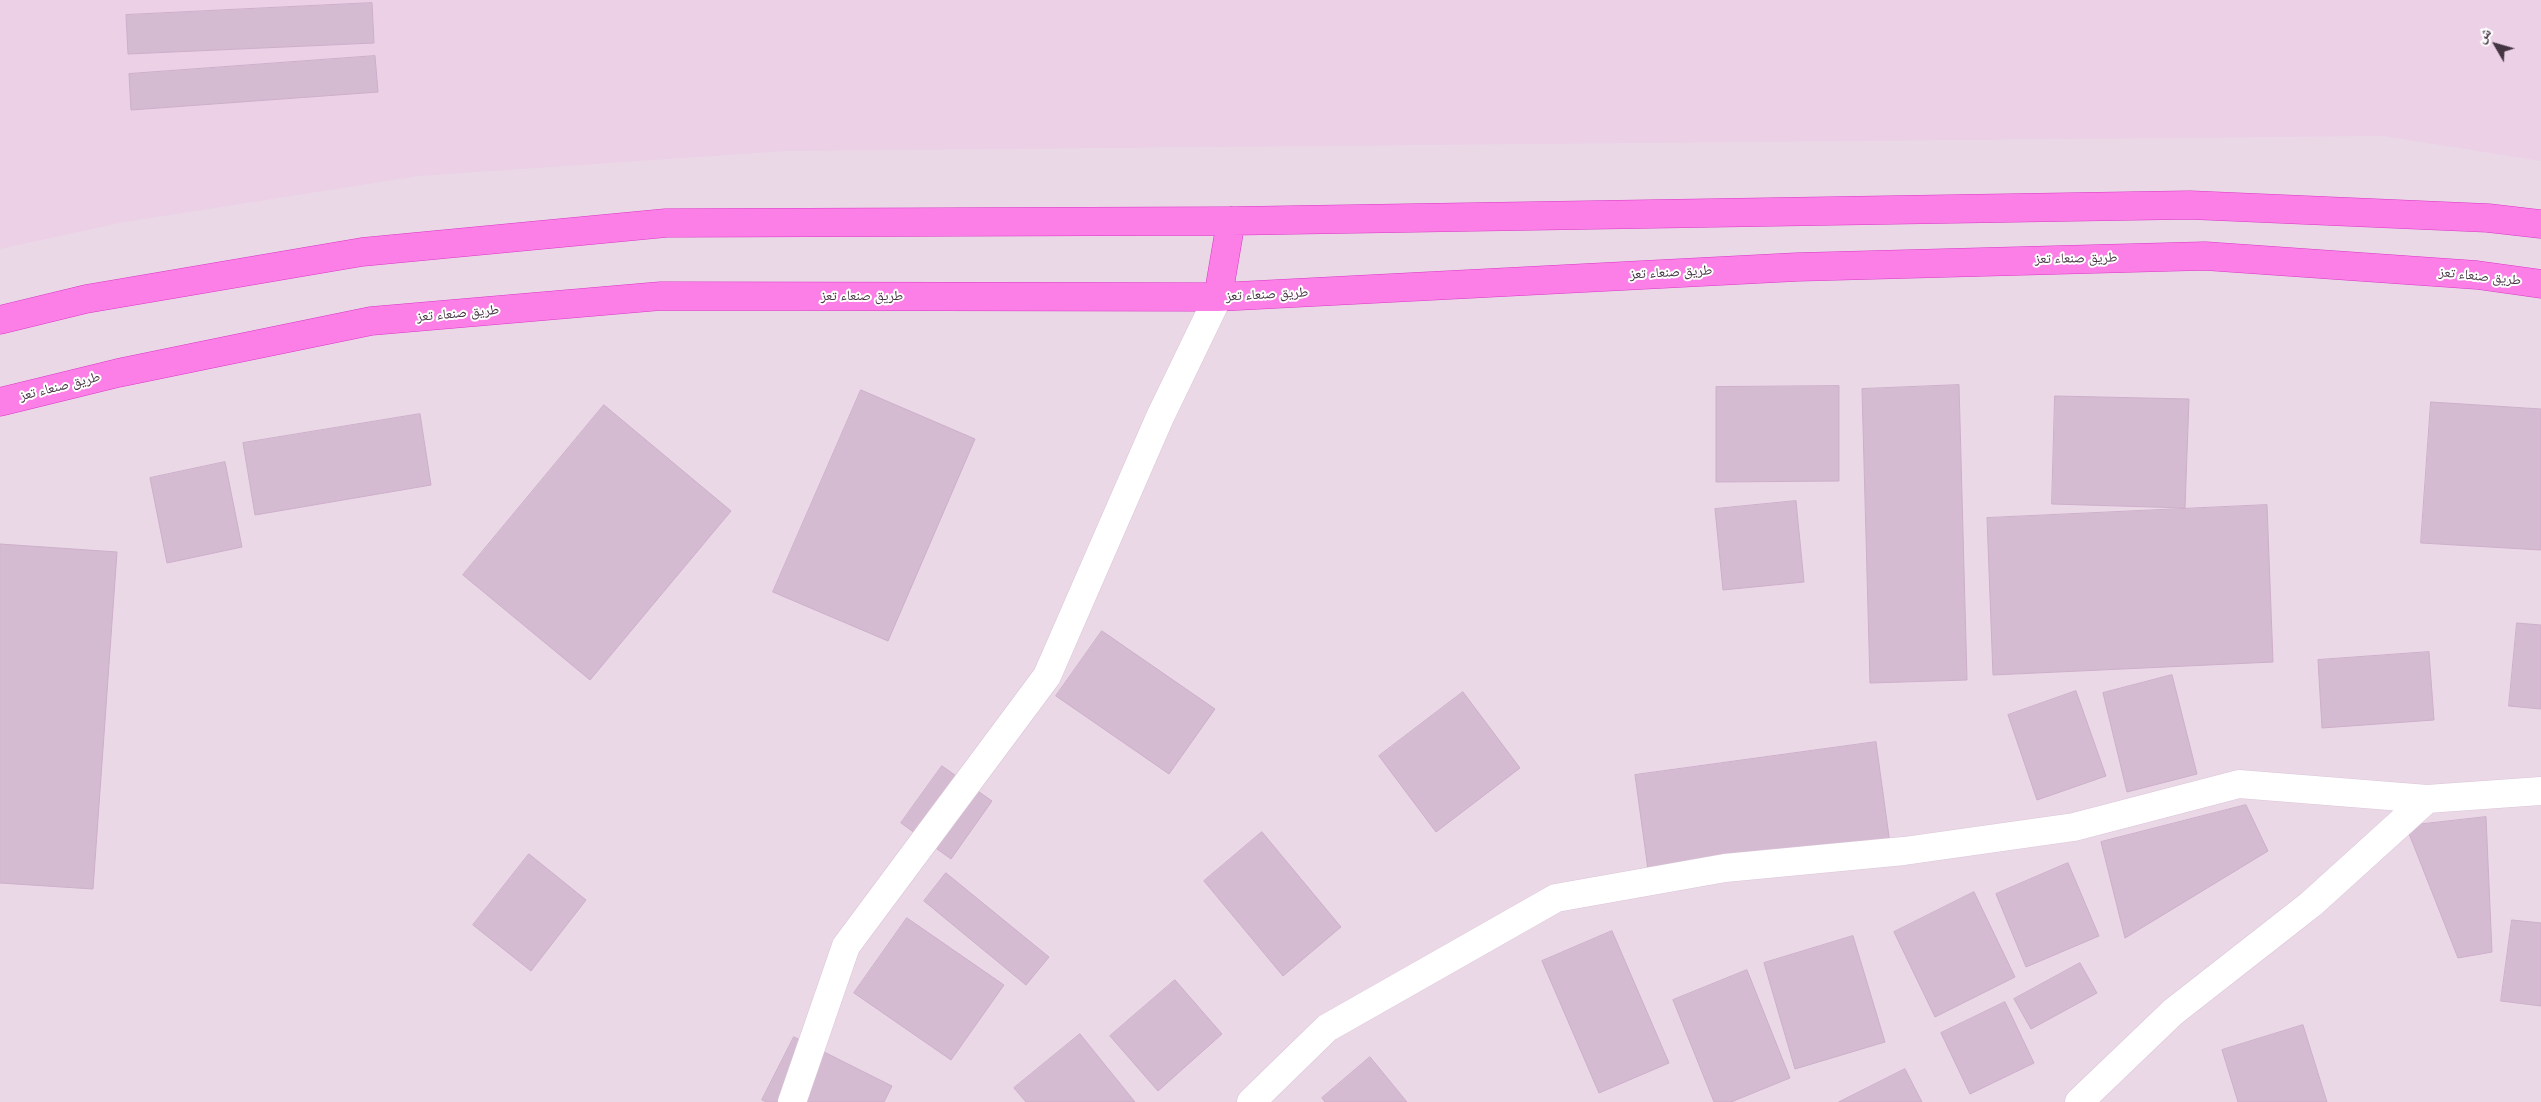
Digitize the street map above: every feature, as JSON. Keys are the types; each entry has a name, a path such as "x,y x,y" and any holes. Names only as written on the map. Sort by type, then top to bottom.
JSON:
{"highway":[{"path":"0,320 86,299 362,252 666,222 1231,221 2190,205 2488,218 2541,224"},
{"path":"1218,297 1231,221"},
{"name":"طريق صنعاء تعز","path":"0,402 118,373 371,321 661,296 1218,297 1797,266 2205,256 2477,275 2541,284"}],"street":[{"path":"792,1102 846,946 1047,676 1160,418 1218,297"},
{"path":"1251,1102 1327,1028 1556,898 1725,868 1904,851 2074,827 2239,784 2427,799 2541,791"},
{"path":"2079,1102 2172,1012 2311,904 2427,799"}],"shaded area":[{"path":"0,0 2541,0 2541,1102 0,1102"},
{"path":"0,0 2541,0 2541,161 2383,136 785,151 419,176 119,223 0,249"}],"building":[{"path":"372,3 374,43 128,54 126,15"},
{"path":"375,56 378,92 131,110 129,74"},
{"path":"1959,385 1967,680 1870,683 1862,389"},
{"path":"1839,386 1839,481 1716,482 1716,387"},
{"path":"861,390 975,439 888,641 773,592"},
{"path":"2055,396 2189,399 2185,508 2052,504"},
{"path":"2431,402 2541,409 2541,550 2421,543"},
{"path":"604,405 731,511 590,680 463,575"},
{"path":"420,414 431,485 255,515 243,443"},
{"path":"225,462 242,547 167,563 150,478"},
{"path":"1796,501 1804,582 1723,590 1715,509"},
{"path":"2267,505 2273,662 1993,675 1987,518"},
{"path":"0,544 117,552 93,889 0,883"},
{"path":"2517,623 2541,625 2541,709 2509,706"},
{"path":"1102,631 1215,709 1169,774 1056,696"},
{"path":"2429,652 2434,720 2322,728 2318,660"},
{"path":"2172,675 2197,774 2127,792 2103,693"},
{"path":"2076,691 2106,776 2037,800 2008,715"},
{"path":"1463,692 1520,768 1436,832 1379,756"},
{"path":"1876,742 1890,844 1649,877 1635,775"},
{"path":"942,766 992,801 951,859 901,823"},
{"path":"2246,805 2268,851 2125,938 2101,842"},
{"path":"2486,817 2492,952 2458,958 2406,826"},
{"path":"1262,832 1341,927 1283,976 1204,881"},
{"path":"529,854 586,900 531,971 473,925"},
{"path":"2068,863 2099,936 2026,967 1996,894"},
{"path":"946,873 1049,957 1026,985 924,901"},
{"path":"1974,892 2015,977 1935,1017 1894,932"},
{"path":"907,918 1004,985 951,1060 854,993"},
{"path":"2512,920 2541,923 2541,1006 2501,1001"},
{"path":"1612,931 1669,1063 1599,1093 1542,961"},
{"path":"1853,936 1885,1042 1795,1069 1764,963"},
{"path":"2080,963 2097,993 2031,1029 2014,999"},
{"path":"1747,970 1790,1078 1731,1102 1714,1102 1673,1000"},
{"path":"1175,980 1222,1034 1158,1091 1110,1036"},
{"path":"2005,1002 2034,1063 1970,1094 1941,1033"},
{"path":"2303,1025 2327,1102 2238,1102 2222,1050"},
{"path":"1080,1034 1135,1102 1026,1102 1014,1088"},
{"path":"794,1037 892,1086 884,1102 767,1102 762,1100"},
{"path":"1370,1057 1407,1102 1325,1102 1322,1098"},
{"path":"1905,1069 1922,1102 1839,1102"}]}
